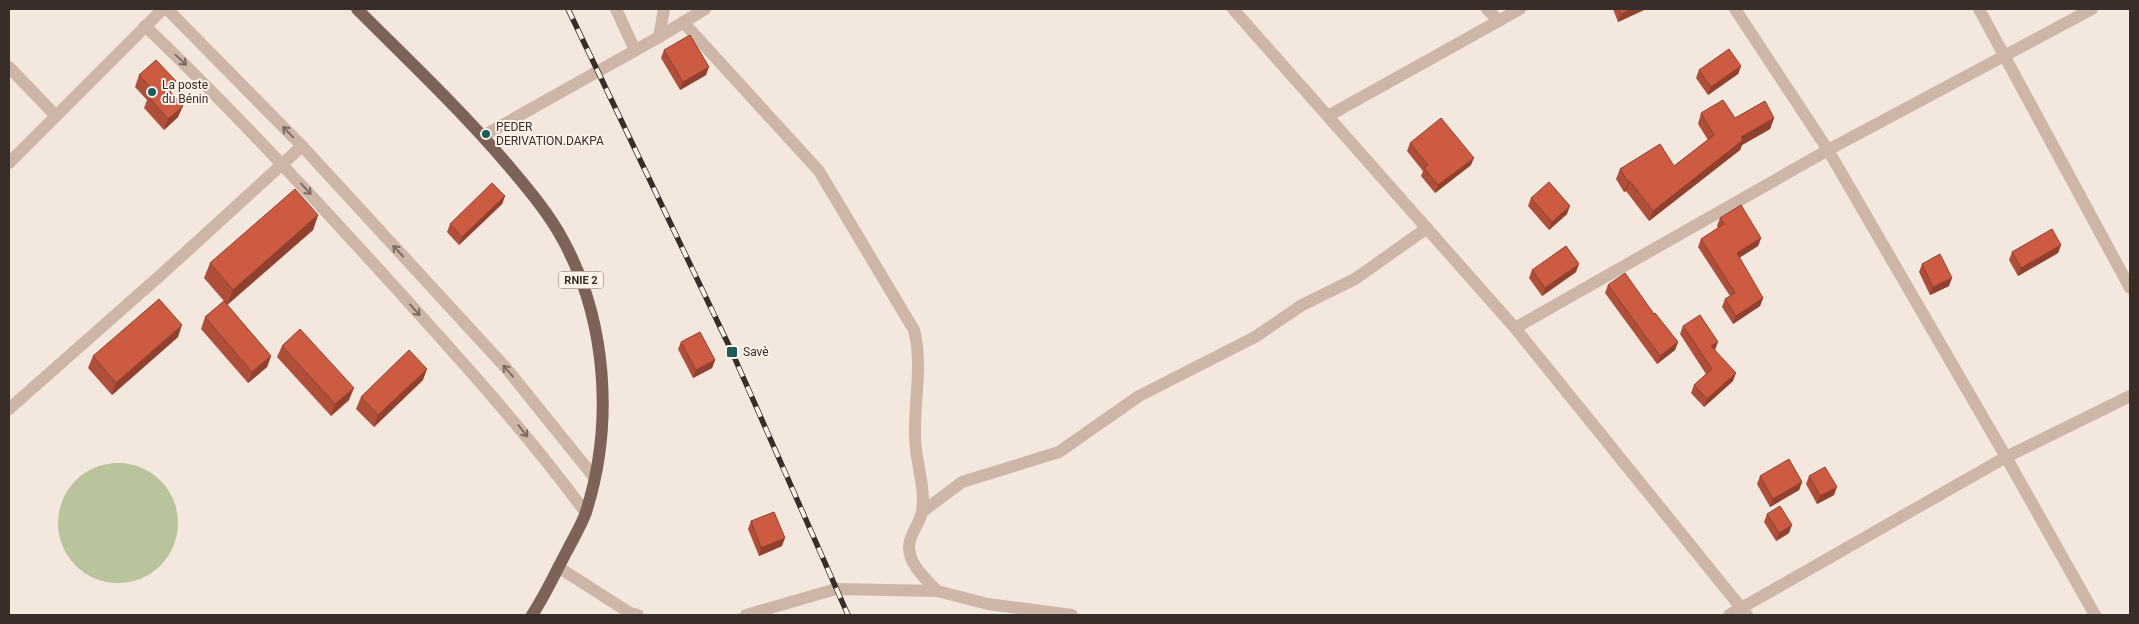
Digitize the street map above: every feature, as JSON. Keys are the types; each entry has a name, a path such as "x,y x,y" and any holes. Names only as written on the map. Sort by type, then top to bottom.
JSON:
{"main road":[{"name":"RNIE 2","path":"358,9 483,136 546,213 562,239 586,292 600,363 603,406 601,444 586,513 546,594 532,615"}],"street":[{"path":"9,163 163,9"},
{"path":"167,9 302,146 506,368 594,477"},
{"path":"616,9 635,50"},
{"path":"659,37 664,9"},
{"path":"483,136 705,9"},
{"path":"1233,9 1515,328 1744,611"},
{"path":"1486,9 1498,21"},
{"path":"1328,116 1520,9"},
{"path":"1735,9 1828,150 2095,615"},
{"path":"1980,9 2130,288"},
{"path":"1515,328 1828,150 2092,9"},
{"path":"683,22 819,171 914,330 918,347 914,438 921,474 922,512 909,546 916,566 937,591"},
{"path":"145,26 197,75 283,164 510,415 586,513"},
{"path":"9,67 56,116"},
{"path":"9,409 302,146"},
{"path":"922,512 962,482 1059,452 1138,396 1255,337 1302,305 1356,279 1427,228"},
{"path":"1729,615 1744,611 2006,457 2130,396"},
{"path":"558,567 630,613 638,615"},
{"path":"746,615 836,589 937,591 988,604 1072,615"}],"green space":[{"path":"118,463 141,467 160,481 174,500 178,523 174,546 160,565 141,579 118,583 95,579 76,565 62,546 58,523 62,500 76,481 95,467"}],"building":[{"path":"1619,9 1632,9 1621,14"},
{"path":"690,35 709,67 683,82 664,50"},
{"path":"1729,49 1741,66 1711,87 1699,70"},
{"path":"156,60 176,81 167,88 183,106 168,119 148,96 154,91 139,75"},
{"path":"1723,100 1735,118 1765,101 1774,118 1741,137 1743,140 1653,211 1630,181 1628,182 1620,169 1660,144 1674,166 1714,135 1701,113"},
{"path":"1441,118 1474,158 1438,185 1424,168 1428,165 1410,143"},
{"path":"1549,182 1570,206 1552,222 1531,198"},
{"path":"492,183 505,196 462,237 450,224"},
{"path":"295,189 318,215 233,290 210,263"},
{"path":"1741,205 1761,238 1737,253 1763,298 1736,316 1725,299 1735,293 1701,239 1724,224 1720,218"},
{"path":"2052,229 2061,245 2021,268 2012,252"},
{"path":"1566,246 1579,264 1545,288 1532,270"},
{"path":"1940,254 1952,278 1933,287 1922,264"},
{"path":"1625,273 1654,314 1678,342 1660,356 1608,285"},
{"path":"159,299 182,325 116,383 93,356"},
{"path":"224,301 271,356 252,372 205,317"},
{"path":"1700,315 1718,342 1711,346 1736,373 1707,399 1694,385 1712,369 1683,326"},
{"path":"300,329 354,388 335,404 282,346"},
{"path":"700,332 715,360 696,370 681,342"},
{"path":"409,350 427,369 378,415 361,397"},
{"path":"1789,459 1802,482 1773,499 1760,476"},
{"path":"1825,467 1837,487 1820,496 1809,476"},
{"path":"1780,506 1792,525 1779,533 1767,514"},
{"path":"774,512 785,538 761,548 751,521"}],"railway":[{"path":"568,9 732,352 848,615"}],"place":[{"name":"La poste du Bénin","path":"152,92"},
{"name":"PEDER DERIVATION.DAKPA","path":"486,134"},
{"name":"Savè","path":"732,352"}]}
